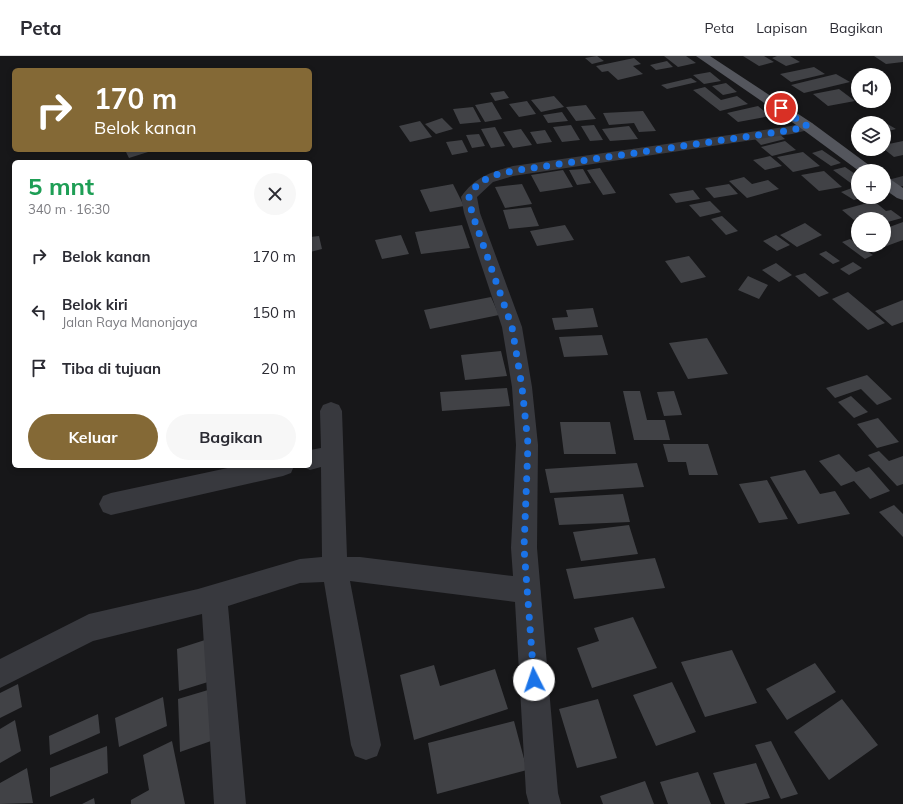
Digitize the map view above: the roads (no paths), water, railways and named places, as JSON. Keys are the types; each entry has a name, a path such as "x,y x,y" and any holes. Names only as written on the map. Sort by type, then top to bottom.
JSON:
{"main road":[{"path":"702,56 807,126 859,164"},
{"path":"892,182 903,195"}],"street":[{"path":"545,804 542,793 524,548 528,444 522,387 512,327 472,213 469,197 478,183 495,175 512,171 784,131 807,126"},
{"path":"331,411 321,458 335,569 366,745"},
{"path":"111,504 274,468"},
{"path":"0,674 89,628 214,597 300,571 360,569 527,591"},
{"path":"214,597 230,804"}]}
